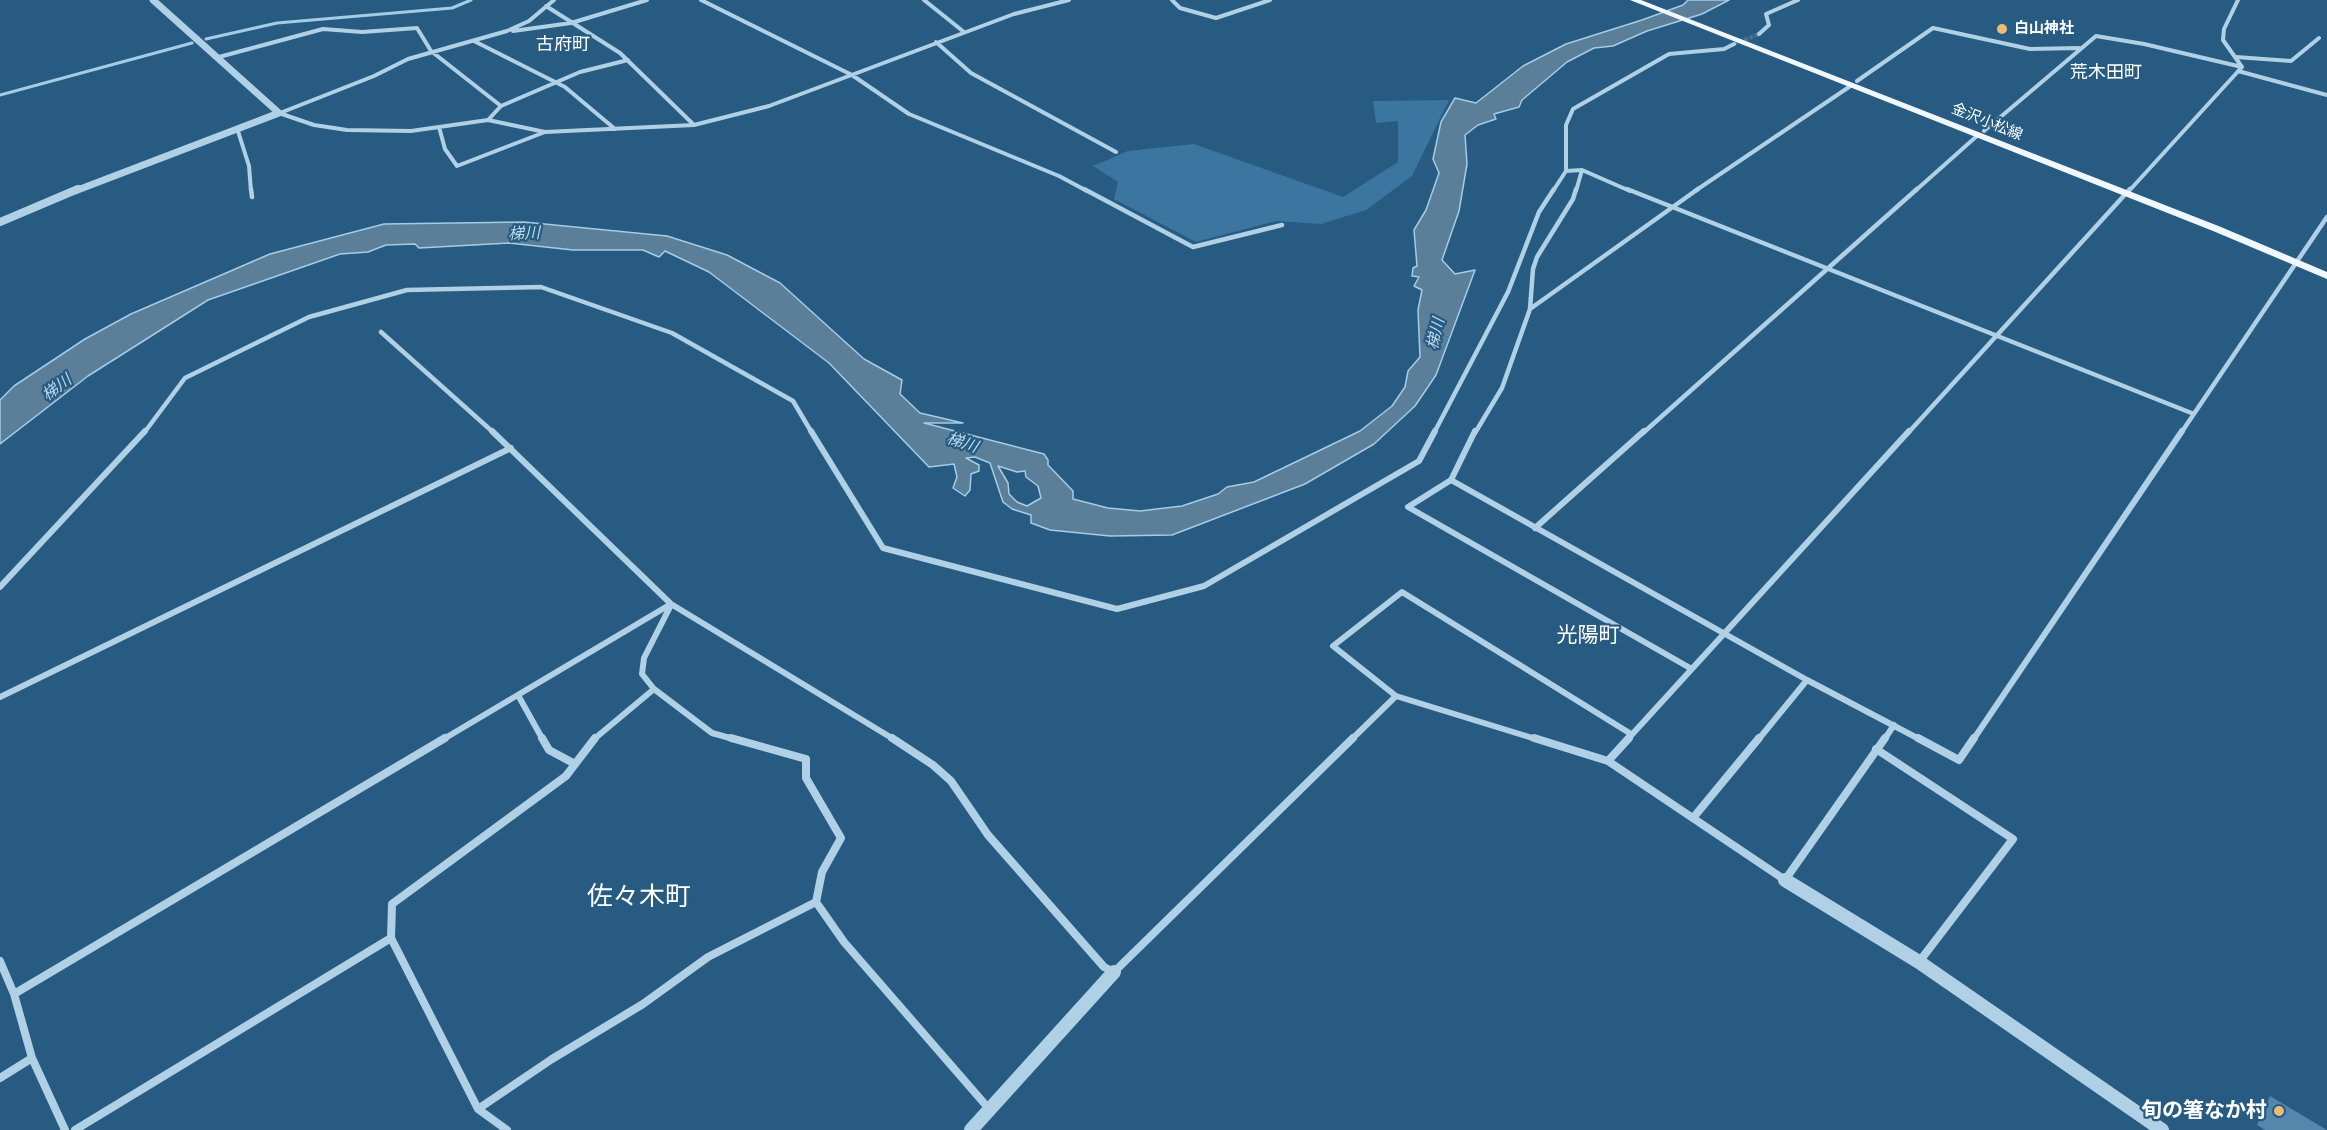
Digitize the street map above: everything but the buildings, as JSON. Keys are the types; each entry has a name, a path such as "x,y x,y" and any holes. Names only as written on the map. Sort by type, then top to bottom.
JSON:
{"main road":[{"name":"金沢小松線","path":"1634,0 1728,34 1758,41 1855,83 2299,260 2327,276"},
{"name":"金沢小松線","path":"1649,0 1728,34"},
{"name":"金沢小松線","path":"2299,260 2327,267"}],"street":[{"path":"153,0 279,113 314,125 347,130 411,131 488,120 545,132 694,125 769,106 1014,14 1069,0"},
{"path":"0,222 129,168 279,113 431,51 507,31 529,21 554,0"},
{"path":"507,31 571,23 647,0"},
{"path":"701,0 852,75 909,114 1059,176 1193,247 1282,225"},
{"path":"924,0 964,32"},
{"path":"1172,0 1180,8 1216,18 1270,0"},
{"path":"1758,41 1769,25 1766,14 1798,0"},
{"path":"2238,0 2224,29 2223,40 2236,57 2240,69"},
{"path":"546,6 606,43 628,60 694,125"},
{"path":"219,57 323,29 338,28 362,32 417,28 431,51 501,106"},
{"path":"1530,309 1670,208 1933,28 2030,49 2079,48"},
{"path":"1535,528 1825,268 2079,48 2096,36 2144,44 2327,95"},
{"path":"2236,57 2291,61 2319,38"},
{"path":"474,41 557,83 617,130"},
{"path":"936,42 971,73 1116,152"},
{"path":"0,587 134,446 185,378 309,317 407,290 541,287 672,333 793,401 883,548 1117,609 1204,586 1419,461 1508,292 1539,212 1566,171 1566,125 1573,109 1669,54 1724,49 1734,44"},
{"path":"488,120 501,106 580,72 628,60"},
{"path":"1608,761 2240,69"},
{"path":"439,127 445,149 457,166 545,132"},
{"path":"237,128 249,166 252,197"},
{"path":"1566,171 1582,170 1670,208 2194,414"},
{"path":"1582,170 1573,199 1546,239 1537,257 1533,269 1530,309 1502,388 1482,418 1451,480 1408,507 1690,669"},
{"path":"1451,480 1807,680 1959,760 2327,217"},
{"path":"381,332 511,448 671,604 852,712 933,765 951,781 988,835 1104,967 1114,972"},
{"path":"0,697 511,448"},
{"path":"1631,734 1402,592 1333,646 1396,696 1608,761 1785,880 1919,962 2162,1130"},
{"path":"671,604 644,658 642,674 654,689 712,733 806,759 806,778 841,838 822,872 816,902 844,942 992,1111"},
{"path":"14,994 671,604"},
{"path":"1693,818 1807,680"},
{"path":"507,1130 478,1109 391,938 392,904 566,776 589,743 654,689"},
{"path":"518,695 549,750 574,764"},
{"path":"971,1130 992,1111 1114,972 1396,696"},
{"path":"1785,880 1894,725"},
{"path":"1876,748 2013,839 1919,962"},
{"path":"478,1109 552,1059 643,1004 708,957 816,902"},
{"path":"75,1130 391,938"},
{"path":"0,961 14,994 32,1058 65,1130"},
{"path":"0,1078 32,1058"}],"shaded area":[{"path":"1449,100 1412,176 1366,210 1321,224 1276,221 1196,242 1114,199 1118,182 1093,166 1128,151 1194,144 1343,197 1398,162 1398,121 1376,123 1373,101"}],"water":[{"name":"梯川","path":"1688,0 1729,0 1702,14 1647,31 1613,46 1594,48 1567,62 1522,100 1519,107 1494,114 1496,119 1478,125 1465,135 1467,164 1459,211 1442,260 1455,274 1475,270 1436,375 1415,406 1374,444 1305,484 1172,535 1110,536 1050,530 1031,523 1031,515 1012,509 1003,502 990,463 975,457 966,458 979,465 979,471 971,474 970,490 965,496 953,488 957,477 954,464 929,467 829,363 709,272 665,251 659,257 643,250 573,250 509,243 419,248 415,244 386,245 368,252 340,254 208,300 88,376 0,444 0,400 14,386 85,339 131,314 270,254 384,224 524,222 667,236 727,255 780,283 864,359 902,380 900,394 920,413 963,423 924,423 1044,454 1048,465 1073,491 1073,499 1108,508 1140,511 1182,506 1218,494 1227,487 1254,482 1360,431 1392,406 1405,387 1408,371 1420,357 1418,310 1422,290 1414,286 1419,277 1412,276 1413,268 1417,266 1414,230 1426,210 1439,173 1433,159 1441,122 1455,98 1476,103 1523,66 1566,44 1683,5","holes":["998,466 1017,472 1025,471 1026,477 1038,486 1041,498 1027,506 1017,502 1009,494 1008,483"]}],"waterway":[{"path":"206,39 277,23 452,8 471,0"},
{"path":"0,95 192,43"}],"tunnel":[{"path":"1734,44 1759,34"}],"place":[{"name":"白山神社","path":"2002,29"},
{"name":"旬の箸なか村","path":"2279,1111"}],"district":[{"name":"古府町","path":"563,45"},
{"name":"荒木田町","path":"2106,73"},
{"name":"光陽町","path":"1588,636"},
{"name":"佐々木町","path":"639,898"}]}
